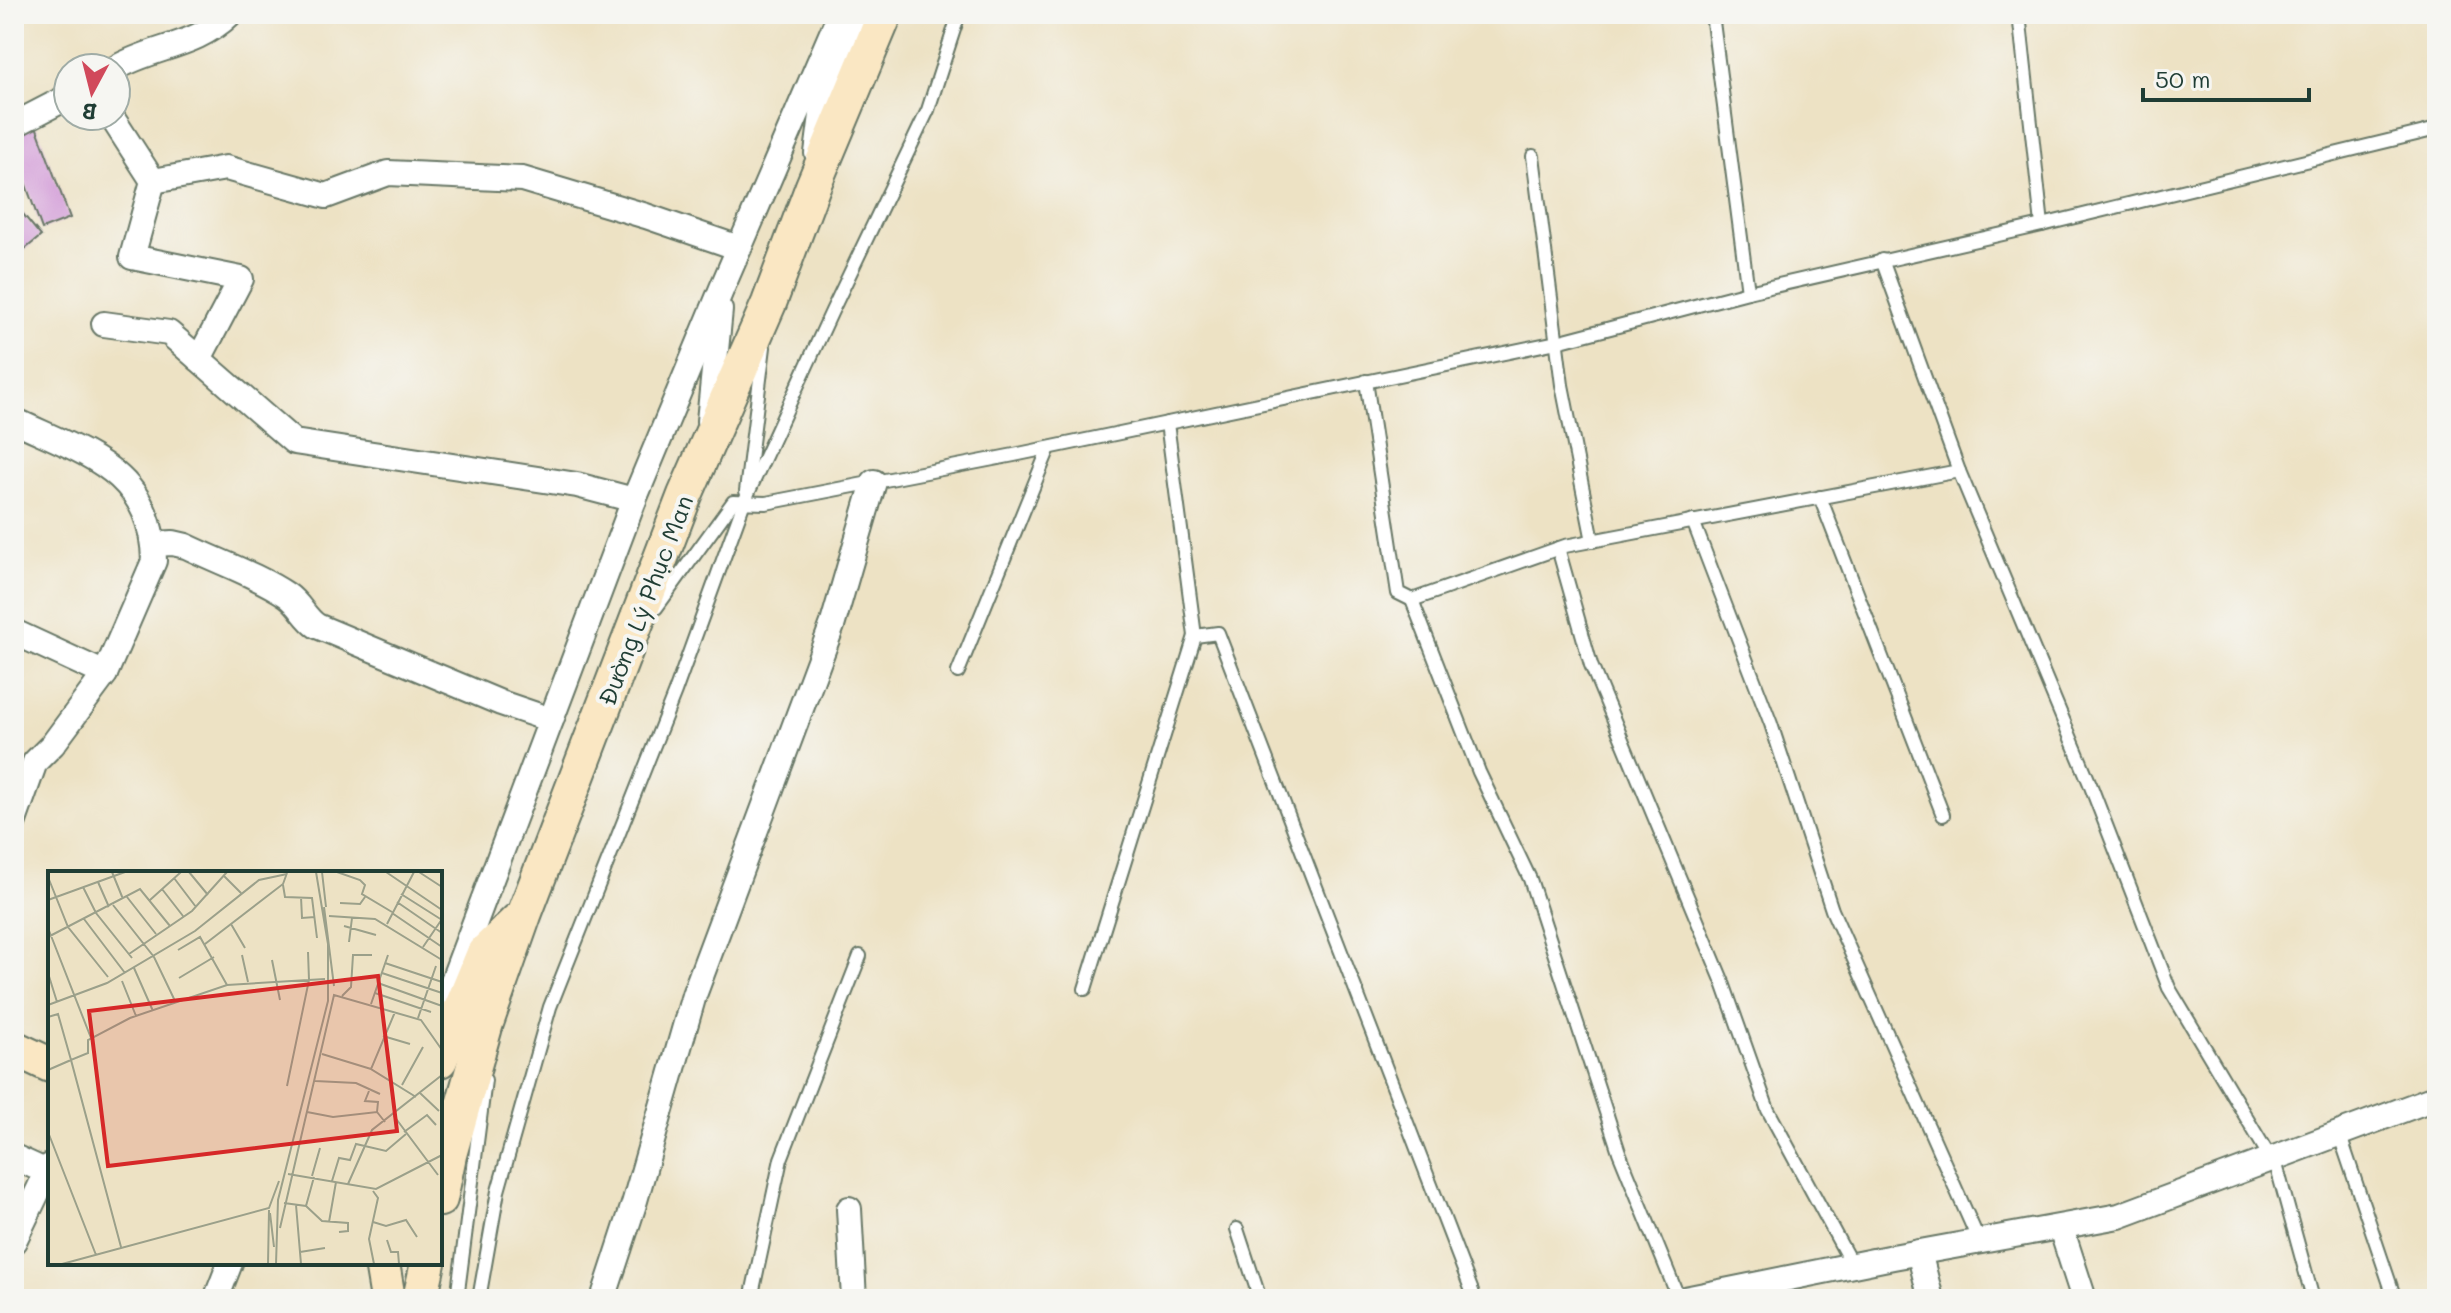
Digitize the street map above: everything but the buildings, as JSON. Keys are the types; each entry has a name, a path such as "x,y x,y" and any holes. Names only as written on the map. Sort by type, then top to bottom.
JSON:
{"main road":[{"name":"Đường Lý Phục Man","path":"442,1189 486,1023 524,915 707,440 769,303 813,186 885,14"},
{"path":"442,1055 484,953 524,915"},
{"path":"14,1048 48,1064"},
{"path":"420,1299 428,1265"}],"street":[{"path":"132,62 182,45 215,28 230,14"},
{"path":"442,1010 634,500 840,14"},
{"path":"813,186 822,115 857,14"},
{"path":"14,125 52,105"},
{"path":"121,132 153,181 132,257 241,279 199,359"},
{"path":"153,181 226,168 326,196 388,173 522,179 739,248"},
{"path":"707,440 722,288"},
{"path":"104,324 169,333 294,442 577,485 634,500"},
{"path":"14,420 82,453 126,482 142,502 154,544 154,561 105,674 53,744 35,762 16,811"},
{"path":"603,1299 634,1204 694,995 833,623 874,482"},
{"path":"154,544 186,546 275,588 299,605 317,626 501,703 551,720"},
{"path":"14,632 105,674"},
{"path":"1685,1299 1723,1295 1852,1265 2119,1216 2437,1097"},
{"path":"14,1157 48,1169 14,1241"},
{"path":"849,1209 854,1299"},
{"path":"2061,1228 2084,1299"},
{"path":"1919,1252 1931,1299"},
{"path":"216,1299 229,1265"}],"lane":[{"path":"479,1299 498,1191 550,1007 675,692 744,502 928,110 959,14"},
{"path":"1712,14 1748,292"},
{"path":"2019,14 2042,225"},
{"path":"625,652 733,502 766,503 1049,448 1557,342 1748,292 2042,225 2437,129"},
{"path":"1533,156 1562,385 1593,541"},
{"path":"1882,260 1959,471 2090,784 2169,988 2272,1158 2313,1299"},
{"path":"744,502 769,303"},
{"path":"1366,381 1398,593 1412,600 1479,772 1530,879 1619,1152 1679,1299"},
{"path":"1085,989 1195,636 1167,423"},
{"path":"958,672 1049,448"},
{"path":"1412,600 1558,548 1959,471"},
{"path":"1820,497 1943,815"},
{"path":"1693,521 1771,724 1832,910 1979,1241"},
{"path":"1558,548 1591,665 1722,980 1768,1110 1852,1265"},
{"path":"1195,636 1218,633 1475,1299"},
{"path":"751,1299 781,1159 860,956"},
{"path":"457,1299 485,1089 486,1023"},
{"path":"2339,1133 2395,1299"},
{"path":"1237,1229 1260,1299"}]}
